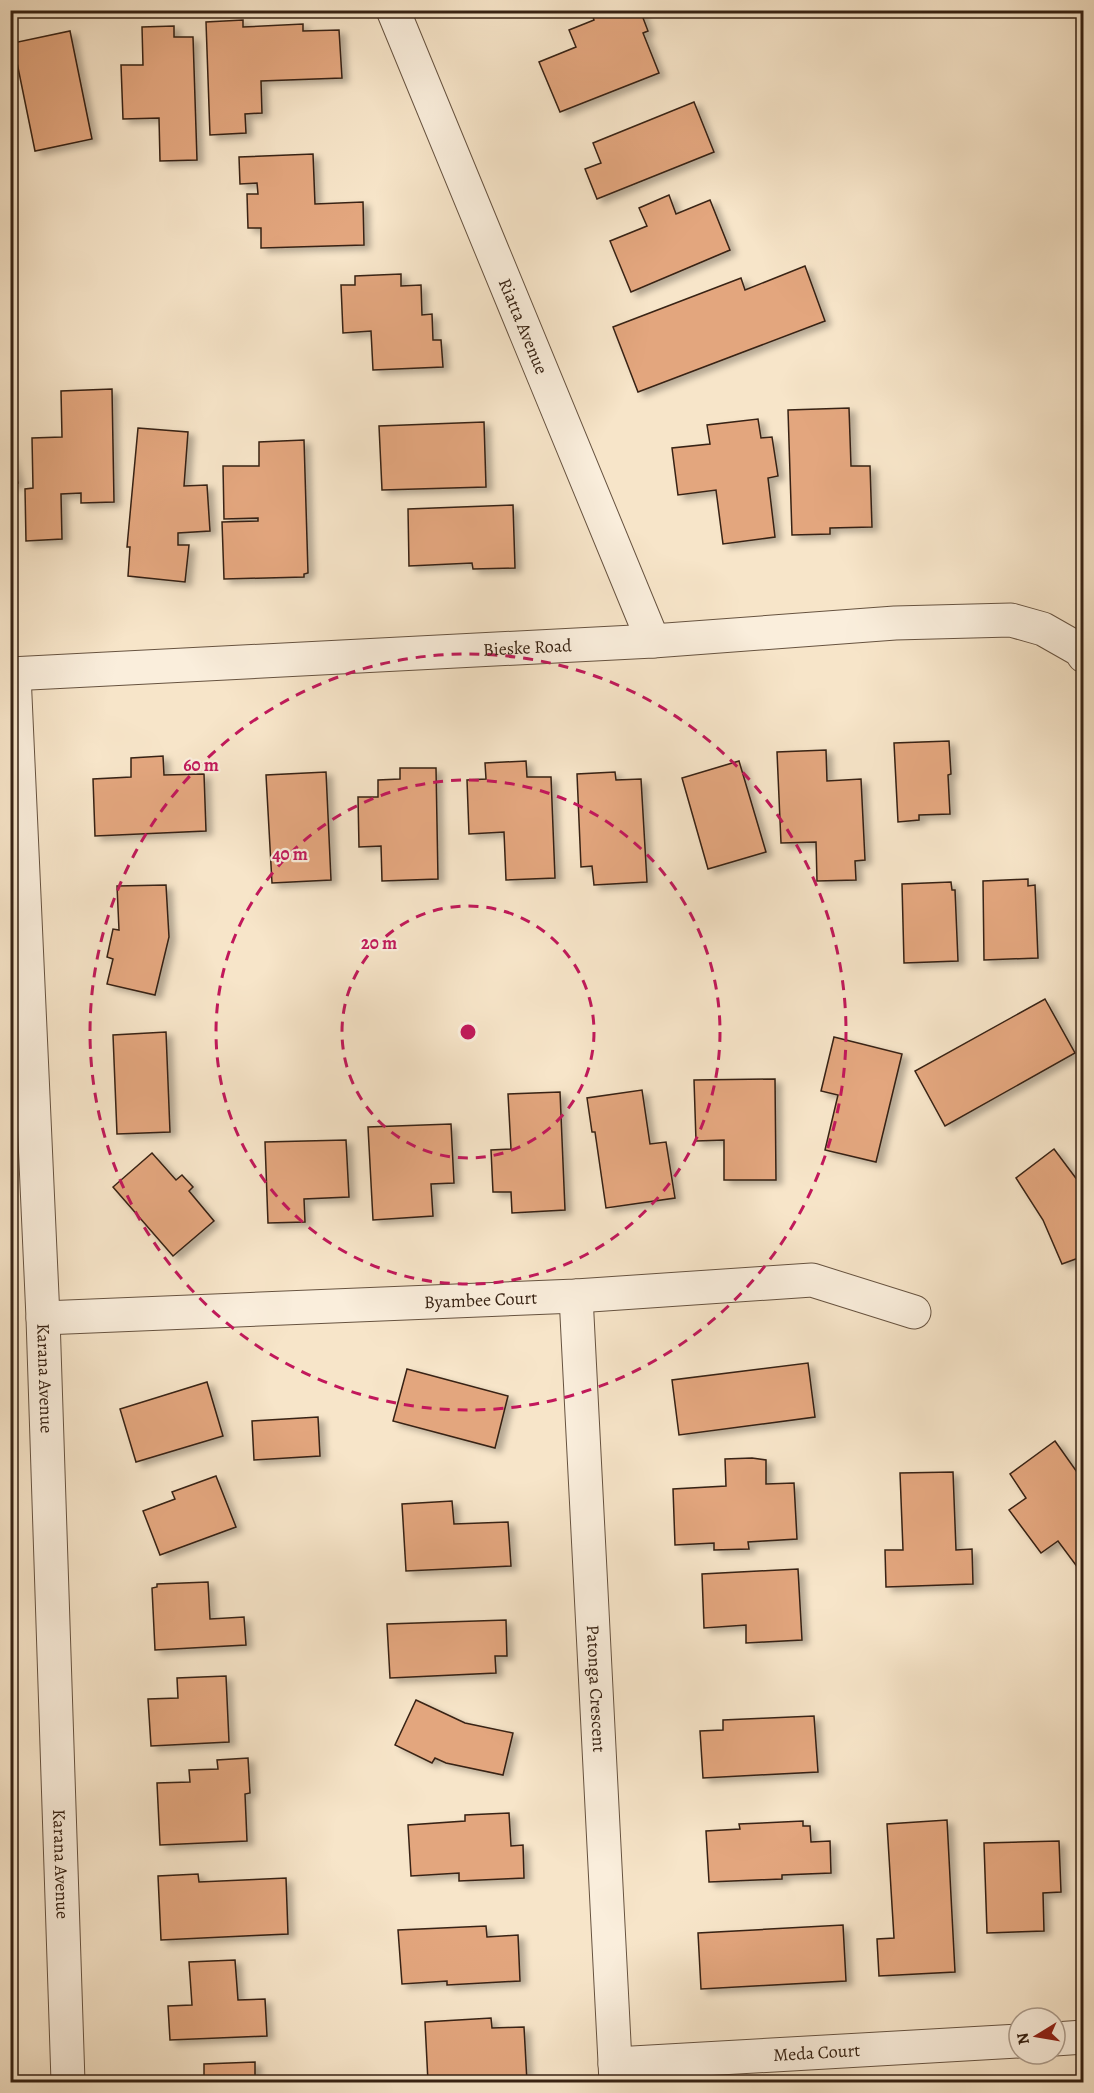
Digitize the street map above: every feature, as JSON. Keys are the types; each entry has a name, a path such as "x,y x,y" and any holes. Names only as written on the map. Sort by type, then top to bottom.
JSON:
{"street":[{"name":"Riatta Avenue","path":"393,10 653,641"},
{"name":"Bieske Road","path":"12,674 653,641 895,623 1011,620 1042,630 1080,650 1083,656"},
{"name":"Karana Avenue","path":"12,674 43,1318 68,2082"},
{"name":"Byambee Court","path":"43,1318 576,1296 812,1280 914,1312"},
{"name":"Patonga Crescent","path":"576,1296 616,2073"},
{"path":"1067,2038 1083,2037"},
{"name":"Meda Court","path":"616,2073 1007,2042"}],"building":[{"path":"600,10 640,10 648,31 643,33 659,73 560,112 539,62 576,47 569,30 594,20 592,14"},
{"path":"243,20 243,27 303,24 303,31 339,30 342,78 261,81 262,113 245,114 246,133 210,135 206,22"},
{"path":"174,26 174,37 193,37 197,160 160,161 159,118 123,119 121,65 143,65 142,27"},
{"path":"70,31 92,139 35,151 13,43"},
{"path":"694,102 714,152 597,199 585,169 601,163 593,143"},
{"path":"313,154 315,204 363,202 364,245 261,248 261,228 248,228 247,194 258,194 257,183 240,184 239,157"},
{"path":"669,195 676,214 710,200 730,250 631,292 610,241 647,226 639,208"},
{"path":"805,266 825,321 638,392 613,327 741,278 745,290"},
{"path":"401,274 401,286 421,285 422,315 432,314 433,340 441,340 443,367 373,370 371,331 343,333 341,285 355,285 355,276"},
{"path":"112,389 114,502 81,503 81,493 61,494 62,539 26,541 25,489 33,488 32,438 62,437 61,391"},
{"path":"849,408 851,466 870,466 872,527 830,528 830,534 792,535 788,410"},
{"path":"758,419 761,438 772,437 778,476 768,478 775,537 723,544 716,490 678,495 672,448 710,444 707,425"},
{"path":"484,422 486,487 382,490 379,426"},
{"path":"138,428 188,432 184,486 207,485 210,531 178,533 178,545 189,545 185,582 128,576 130,547 127,547"},
{"path":"304,440 308,573 304,574 304,577 224,579 222,522 258,521 258,518 224,519 223,466 259,466 259,442"},
{"path":"10,454 18,483 10,485"},
{"path":"513,505 515,568 473,569 472,563 409,566 408,509"},
{"path":"949,741 950,814 919,815 919,820 898,822 894,743"},
{"path":"826,750 827,781 861,779 865,860 855,861 856,880 817,881 816,842 781,843 777,752"},
{"path":"163,756 164,775 204,774 206,831 95,836 93,779 131,777 131,758"},
{"path":"526,761 527,777 551,777 555,878 506,880 504,832 469,834 467,780 486,779 485,763"},
{"path":"739,761 766,852 708,869 682,778"},
{"path":"400,768 436,768 438,879 382,881 381,846 359,847 358,797 378,797 378,780 400,779"},
{"path":"326,772 331,880 272,883 266,775"},
{"path":"615,772 616,780 641,779 647,882 594,885 592,866 581,867 577,774"},
{"path":"1028,879 1028,886 1035,885 1038,958 984,960 983,881"},
{"path":"951,882 952,890 955,890 958,961 904,963 902,884"},
{"path":"166,885 169,937 155,995 107,984 113,959 107,957 113,929 119,930 117,886"},
{"path":"1045,999 1075,1053 945,1126 915,1071"},
{"path":"166,1032 170,1132 117,1134 113,1035"},
{"path":"834,1037 902,1054 876,1162 825,1150 838,1095 821,1091"},
{"path":"775,1079 776,1180 724,1180 724,1140 696,1141 694,1080"},
{"path":"642,1090 650,1144 666,1142 675,1198 606,1208 595,1132 592,1132 587,1098"},
{"path":"560,1092 565,1210 512,1213 511,1192 493,1192 491,1150 511,1149 508,1094"},
{"path":"451,1124 454,1183 431,1184 433,1216 373,1220 368,1127"},
{"path":"346,1140 349,1197 304,1199 305,1222 268,1223 265,1142"},
{"path":"1054,1149 1084,1189 1084,1256 1062,1264 1043,1220 1016,1178"},
{"path":"152,1153 176,1180 182,1175 193,1187 189,1191 214,1221 173,1256 113,1187"},
{"path":"808,1363 815,1417 679,1435 672,1380"},
{"path":"407,1369 508,1396 495,1448 393,1421"},
{"path":"207,1382 223,1436 136,1462 120,1409"},
{"path":"318,1417 320,1456 254,1460 252,1421"},
{"path":"1055,1441 1079,1475 1084,1471 1084,1576 1058,1541 1041,1553 1009,1510 1026,1498 1010,1474"},
{"path":"725,1459 766,1460 766,1484 794,1483 797,1539 748,1542 749,1549 714,1550 714,1543 675,1545 673,1489 726,1486"},
{"path":"953,1472 956,1550 972,1549 973,1584 886,1587 885,1550 903,1550 900,1473"},
{"path":"216,1476 236,1527 160,1555 143,1511 175,1499 172,1492"},
{"path":"452,1501 454,1524 508,1522 511,1566 406,1571 402,1504"},
{"path":"798,1569 802,1640 746,1643 746,1625 704,1628 702,1574"},
{"path":"208,1582 210,1619 244,1617 246,1645 155,1650 152,1588 157,1587 157,1584"},
{"path":"506,1620 507,1656 495,1656 496,1673 390,1678 387,1624"},
{"path":"226,1676 229,1742 151,1746 148,1699 178,1698 177,1678"},
{"path":"416,1700 465,1723 513,1733 503,1775 446,1763 435,1758 432,1763 395,1745"},
{"path":"814,1716 818,1772 703,1778 700,1731 723,1730 723,1720"},
{"path":"248,1758 250,1793 245,1794 247,1841 160,1845 157,1783 190,1782 189,1770 218,1769 217,1760"},
{"path":"509,1813 511,1846 523,1845 524,1878 459,1881 459,1873 411,1876 408,1825 465,1821 465,1815"},
{"path":"947,1820 955,1972 879,1976 877,1939 894,1938 887,1824"},
{"path":"803,1821 803,1826 810,1826 811,1842 830,1841 831,1873 782,1875 782,1879 709,1882 706,1831 740,1829 739,1824"},
{"path":"1059,1841 1061,1892 1043,1893 1044,1931 987,1933 984,1843"},
{"path":"198,1874 199,1882 286,1878 288,1934 161,1940 158,1876"},
{"path":"843,1925 846,1981 701,1989 698,1933"},
{"path":"486,1926 487,1937 518,1935 520,1981 447,1985 447,1981 402,1984 398,1930"},
{"path":"235,1960 238,2000 265,1999 267,2036 170,2040 168,2006 192,2005 189,1962"},
{"path":"491,2018 492,2028 524,2027 527,2082 428,2082 425,2022"},
{"path":"255,2062 255,2082 172,2082 204,2080 204,2064"}]}
